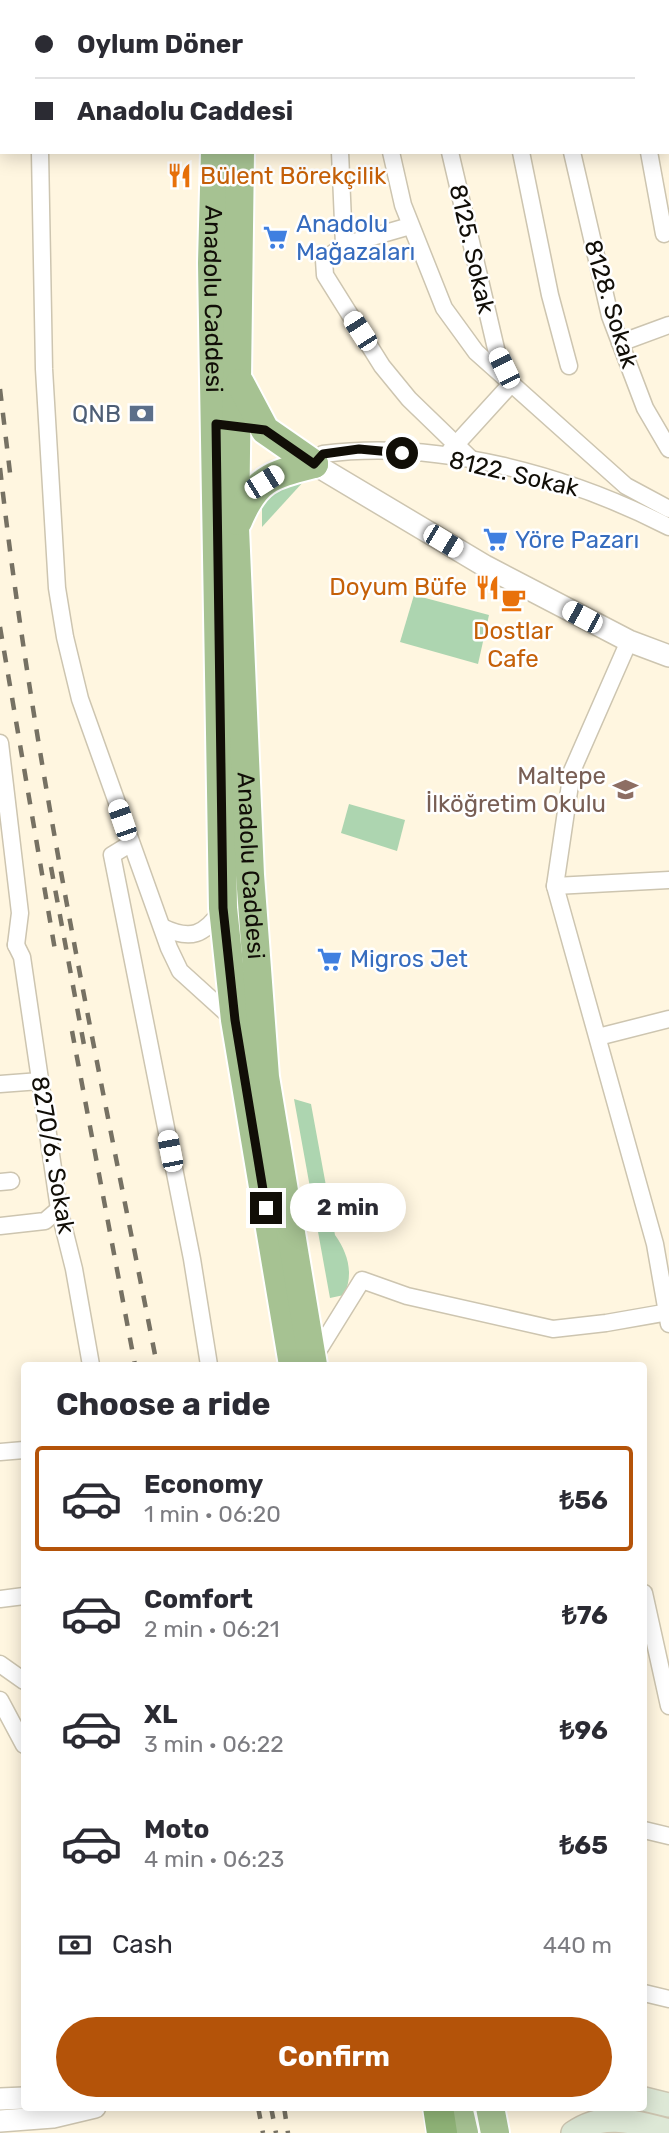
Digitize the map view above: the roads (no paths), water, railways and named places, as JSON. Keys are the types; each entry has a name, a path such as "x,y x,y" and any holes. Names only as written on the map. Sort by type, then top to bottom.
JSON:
{"highway":[{"name":"Anadolu Caddesi","path":"215,154 212,263 240,427 235,528 250,875 265,1077 306,1362"},
{"name":"Anadolu Caddesi","path":"240,154 240,427 223,908 235,1020 306,1362"},
{"path":"240,427 314,464"},
{"path":"235,528 251,494 264,482 282,470 314,464"},
{"path":"439,2111 442,2133"},
{"path":"459,2111 464,2133"},
{"path":"490,2111 495,2133"}],"main road":[{"path":"647,2100 669,2105"},
{"path":"573,2133 587,2123 623,2118 669,2131"}],"street":[{"path":"40,154 44,369 57,589 80,699 130,844 180,971 235,1020"},
{"path":"340,154 344,245"},
{"path":"392,154 410,226 444,309 476,352 625,486 669,509"},
{"name":"8125. Sokak","path":"450,154 497,353 512,383"},
{"path":"521,154 550,295 569,366"},
{"name":"8128. Sokak","path":"572,154 607,303 620,343 645,408 669,449"},
{"path":"649,154 664,234"},
{"path":"410,226 344,245 324,260 326,275 382,366 450,451 512,383"},
{"path":"620,343 669,325"},
{"name":"8122. Sokak","path":"314,464 323,454 359,449 450,451 590,491 669,527"},
{"path":"314,464 485,566 629,641 669,656"},
{"path":"590,491 625,486"},
{"path":"307,1362 362,1280 407,1296 553,1329 668,1316 662,1243 598,1037 555,886 572,771 629,641"},
{"path":"0,743 20,913 8,945"},
{"path":"130,844 112,855 192,1259 209,1362"},
{"path":"555,886 669,880"},
{"path":"162,927 179,935 190,936 211,925 223,908"},
{"name":"8270/6. Sokak","path":"8,945 22,957 59,1209 86,1328 91,1362"},
{"path":"598,1037 669,1019"},
{"path":"0,1084 40,1081"},
{"path":"0,1226 45,1222 59,1209"},
{"path":"0,1452 21,1450"},
{"path":"0,1599 21,1596"},
{"path":"647,1609 669,1706"},
{"path":"0,1664 21,1679"},
{"path":"0,1700 21,1739"},
{"path":"647,1831 669,1836"},
{"path":"647,1994 669,1999"},
{"path":"0,2099 21,2098"},
{"path":"0,2121 53,2117 78,2111"}],"railway":[{"path":"0,389 11,481"},
{"path":"0,468 14,581 49,806 156,1362"},
{"path":"0,627 56,956"},
{"path":"51,867 84,1045"},
{"path":"72,1031 134,1362"},
{"path":"259,2111 263,2133"},
{"path":"272,2111 276,2133"},
{"path":"285,2111 288,2133"}],"place":[{"name":"Bülent Börekçilik","path":"180,176"},
{"name":"Anadolu Mağazaları","path":"276,238"},
{"name":"QNB","path":"141,414"},
{"name":"Yöre Pazarı","path":"495,540"},
{"name":"Doyum Büfe","path":"487,587"},
{"name":"Dostlar Cafe","path":"513,600"},
{"name":"Maltepe İlköğretim Okulu","path":"626,790"},
{"name":"Migros Jet","path":"330,959"}]}
